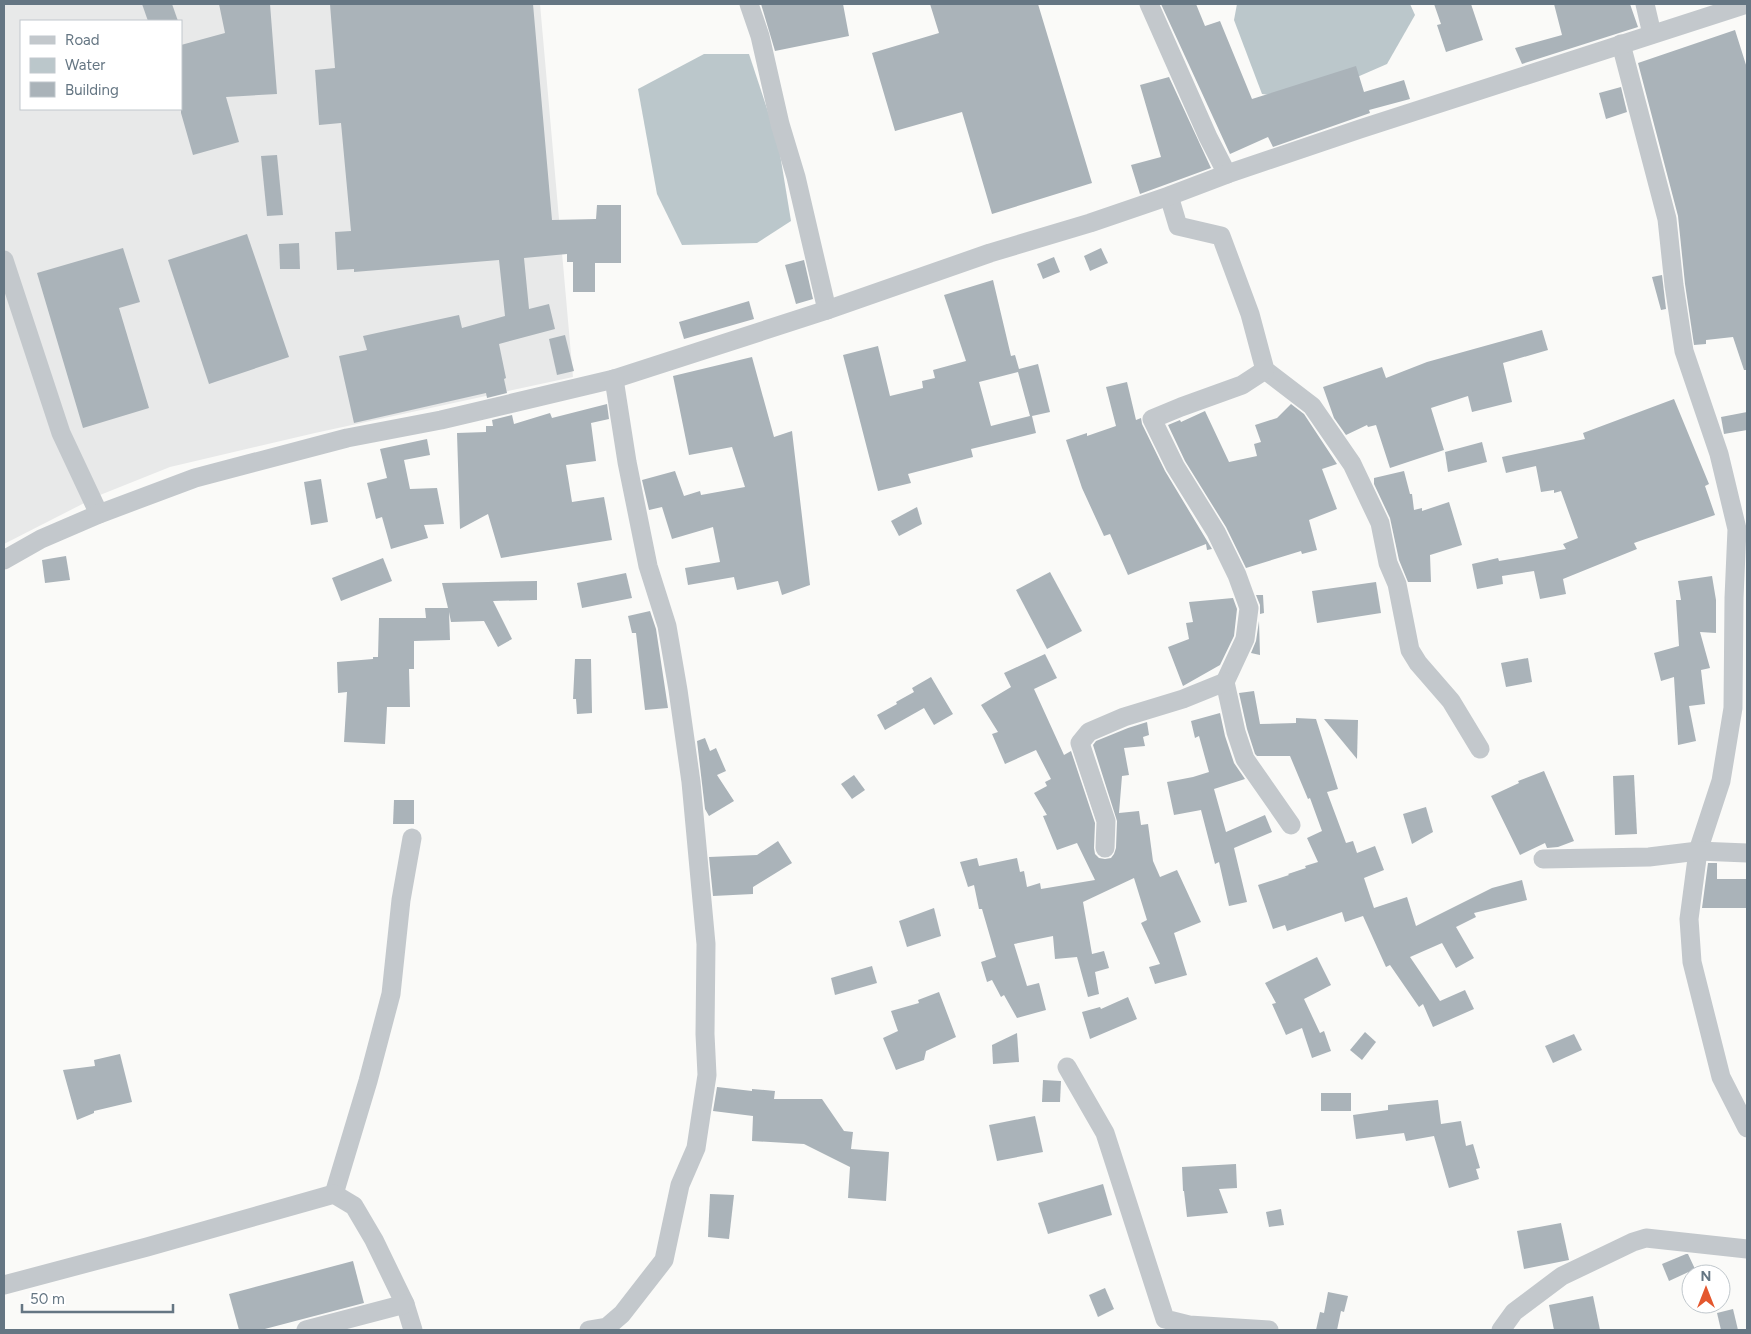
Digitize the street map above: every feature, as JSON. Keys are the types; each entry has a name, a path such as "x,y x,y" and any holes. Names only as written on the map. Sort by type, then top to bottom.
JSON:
{"street":[{"path":"749,4 760,36 780,124 796,177 827,310"},
{"path":"1149,4 1208,137 1227,174"},
{"path":"1645,4 1652,34"},
{"path":"4,560 41,539 99,514 195,478 346,438 441,420 614,379 827,310 990,253 1169,196 1227,174 1746,4"},
{"path":"1621,44 1667,219 1684,351 1719,454 1737,529 1733,708 1720,781 1698,851 1689,919 1692,962 1722,1077 1747,1128"},
{"path":"1169,196 1178,226 1221,236 1250,314 1265,370 1312,406 1352,464 1380,523 1388,562 1397,584 1410,650 1418,663 1452,701 1480,748"},
{"path":"4,260 61,433 99,514"},
{"path":"1265,370 1242,385 1152,419 1175,466 1220,541 1237,575 1249,608 1245,639 1225,682 1236,732 1245,759 1291,825"},
{"path":"589,1330 607,1327 622,1314 664,1260 680,1186 696,1148 707,1075 705,1034 706,944 691,782 667,626 648,566 627,462 614,379"},
{"path":"1105,848 1106,821 1080,743 1089,732 1124,717 1183,699 1225,682"},
{"path":"334,1194 368,1081 391,994 401,900 412,838"},
{"path":"1543,859 1649,857 1698,851 1747,853"},
{"path":"1067,1067 1105,1133 1165,1319 1190,1325 1269,1330"},
{"path":"4,1285 334,1194 354,1206 374,1240 405,1304 413,1330"},
{"path":"1501,1330 1514,1312 1562,1276 1633,1242 1646,1238 1747,1249"},
{"path":"306,1330 405,1304"}],"shaded area":[{"path":"4,4 540,4 573,377 315,433 170,467 100,495 4,544"}],"water":[{"path":"1237,4 1410,4 1415,15 1387,64 1348,81 1294,98 1262,94 1234,20"},
{"path":"704,54 749,54 778,142 791,221 757,243 682,245 657,194 638,89"}],"building":[{"path":"142,4 172,4 178,20 148,20"},
{"path":"219,4 270,4 277,94 226,97 239,142 193,155 181,113 182,45 225,33"},
{"path":"330,4 533,4 552,220 596,219 597,205 621,205 621,263 595,263 595,292 573,292 573,262 567,262 567,254 524,258 529,309 549,304 555,329 499,344 507,393 487,398 486,393 354,423 339,356 367,350 363,336 459,315 462,328 505,316 499,260 354,272 354,269 337,270 335,232 351,231 341,123 319,125 315,70 335,68"},
{"path":"761,4 843,4 849,36 775,51"},
{"path":"930,4 1038,4 1092,183 992,214 962,112 895,131 872,53 939,33"},
{"path":"1161,4 1196,4 1205,26 1220,21 1252,99 1356,66 1364,92 1404,80 1410,99 1369,110 1370,113 1273,147 1268,137 1230,154"},
{"path":"1434,4 1471,4 1483,40 1446,52 1437,25 1441,24"},
{"path":"1554,4 1630,4 1638,27 1522,64 1515,48 1562,35"},
{"path":"1735,30 1747,68 1747,370 1744,370 1733,337 1706,340 1706,344 1694,345 1678,216 1638,63"},
{"path":"1169,77 1211,168 1140,194 1131,165 1161,157 1140,85"},
{"path":"1621,87 1627,112 1606,119 1599,93"},
{"path":"277,155 283,215 267,216 261,156"},
{"path":"247,234 289,357 209,384 168,260"},
{"path":"299,243 300,269 280,269 279,244"},
{"path":"123,248 140,302 119,308 149,408 83,428 37,273"},
{"path":"1101,248 1108,263 1090,271 1084,256"},
{"path":"1054,257 1060,272 1043,279 1037,264"},
{"path":"804,260 813,299 796,304 785,265"},
{"path":"1662,275 1666,309 1661,310 1652,277"},
{"path":"993,280 1011,356 1015,355 1019,369 1038,364 1050,412 1032,416 1036,433 971,449 973,457 908,474 911,483 878,491 843,355 878,346 890,396 923,388 922,381 935,378 933,370 966,361 944,295","holes":["1018,372 1030,416 991,426 979,382"]},
{"path":"749,301 754,319 684,339 679,322"},
{"path":"1542,330 1548,350 1503,363 1512,402 1472,412 1468,396 1431,408 1444,450 1390,468 1376,425 1368,427 1367,425 1346,435 1334,418 1323,387 1382,367 1386,378 1427,362"},
{"path":"565,335 574,371 557,375 549,339"},
{"path":"752,357 774,437 792,431 810,585 782,595 778,581 737,590 734,577 688,585 685,568 720,562 713,527 672,539 662,507 649,510 642,480 675,471 684,496 700,491 701,495 745,487 732,447 689,455 673,376"},
{"path":"1127,382 1136,420 1141,418 1142,424 1165,471 1212,549 1207,550 1206,544 1128,575 1110,534 1104,536 1082,488 1066,440 1087,433 1087,436 1116,426 1106,387"},
{"path":"1674,399 1709,484 1705,486 1715,515 1634,543 1637,549 1563,579 1566,594 1540,599 1534,571 1502,576 1503,584 1477,589 1472,564 1498,558 1499,561 1566,549 1563,544 1578,538 1561,491 1554,493 1554,490 1541,492 1536,466 1506,473 1502,457 1585,439 1583,433"},
{"path":"607,404 609,419 591,423 596,461 566,465 572,502 604,497 612,540 501,558 488,514 460,529 457,433 486,432 486,426 493,426 492,420 512,415 514,424 550,413 552,418"},
{"path":"1291,404 1304,414 1337,464 1322,469 1337,509 1309,520 1317,550 1302,554 1301,551 1246,568 1226,527 1185,461 1168,425 1180,420 1181,422 1205,411 1229,462 1257,456 1254,444 1261,442 1255,425 1277,418"},
{"path":"1747,412 1747,430 1724,434 1721,417"},
{"path":"427,439 430,455 404,460 410,489 437,488 444,524 424,525 428,538 391,549 382,517 376,519 367,483 387,478 380,449"},
{"path":"1482,442 1487,462 1448,472 1445,452"},
{"path":"1404,471 1410,494 1412,494 1414,510 1422,508 1422,511 1449,502 1462,545 1430,555 1431,582 1408,582 1399,560 1390,518 1374,484 1374,478"},
{"path":"321,479 328,522 311,525 304,482"},
{"path":"917,507 922,524 899,536 891,521"},
{"path":"66,556 70,580 45,583 42,560"},
{"path":"383,558 392,581 341,601 332,578"},
{"path":"1050,572 1082,631 1047,649 1016,590"},
{"path":"626,573 632,598 582,608 577,583"},
{"path":"1712,576 1716,600 1716,633 1700,632 1710,668 1701,670 1705,704 1689,706 1696,741 1678,745 1674,677 1661,681 1654,653 1679,646 1676,600 1681,600 1678,581"},
{"path":"537,581 537,600 493,601 512,639 498,647 484,621 451,622 449,612 450,640 414,641 414,669 409,669 410,707 387,707 385,744 344,742 347,692 338,693 337,662 378,657 379,618 426,618 425,608 448,608 442,583"},
{"path":"1376,582 1381,613 1317,623 1312,591"},
{"path":"1256,595 1263,595 1264,613 1260,614 1260,605"},
{"path":"1233,598 1237,609 1234,636 1220,665 1183,686 1168,647 1189,639 1186,623 1193,622 1189,602"},
{"path":"650,611 656,629 668,708 645,710 636,633 632,633 628,616"},
{"path":"1259,621 1260,655 1251,653 1256,641"},
{"path":"1045,654 1057,678 1034,689 1064,755 1071,751 1095,823 1095,854 1099,858 1105,859 1111,858 1114,854 1117,821 1093,745 1096,741 1147,722 1149,735 1143,737 1145,746 1124,748 1129,775 1122,776 1119,813 1139,811 1141,825 1148,824 1153,861 1160,877 1177,870 1201,922 1174,933 1187,975 1155,984 1149,967 1160,964 1141,923 1147,920 1134,878 1083,902 1092,954 1104,951 1109,968 1095,972 1099,994 1088,997 1077,957 1055,959 1053,936 1014,944 1027,986 1039,983 1046,1010 1017,1018 1004,995 1001,997 992,980 987,982 981,962 996,957 982,909 979,909 974,885 968,887 960,862 977,858 979,866 1017,858 1020,872 1024,871 1027,887 1040,883 1041,889 1095,880 1077,843 1057,850 1043,816 1047,815 1034,793 1047,786 1045,782 1051,779 1036,750 1005,764 992,734 998,732 981,705 1011,687 1004,673"},
{"path":"1528,658 1532,682 1506,687 1501,663"},
{"path":"575,659 591,659 592,713 577,714 576,699 573,699"},
{"path":"931,677 953,714 934,725 924,708 885,730 877,715 897,704 896,702 914,692 912,688"},
{"path":"1254,691 1260,724 1296,723 1296,718 1316,719 1338,789 1327,792 1346,843 1353,841 1357,853 1375,846 1384,870 1364,878 1374,908 1407,897 1416,926 1492,888 1522,880 1527,900 1474,913 1476,917 1456,927 1474,958 1456,968 1442,943 1410,957 1440,1001 1465,990 1474,1009 1433,1027 1423,1004 1419,1007 1390,965 1386,967 1363,916 1345,922 1342,912 1287,931 1285,925 1273,929 1258,885 1289,875 1306,868 1305,866 1318,862 1307,838 1322,831 1310,798 1308,799 1290,756 1257,756 1255,754 1239,693"},
{"path":"1220,713 1234,763 1245,779 1214,789 1226,832 1265,815 1272,832 1234,848 1247,902 1229,906 1219,862 1215,864 1201,810 1174,815 1167,782 1209,772 1199,736 1195,738 1191,721"},
{"path":"1324,719 1358,720 1357,759"},
{"path":"705,738 710,751 716,748 726,771 717,775 734,801 709,816 705,809 697,741"},
{"path":"1544,771 1574,841 1558,847 1547,848 1545,843 1520,855 1491,796 1519,783 1518,781"},
{"path":"854,775 865,790 852,799 841,784"},
{"path":"1634,775 1637,834 1615,835 1613,776"},
{"path":"394,800 414,800 414,824 393,824"},
{"path":"1426,807 1433,832 1412,844 1403,814"},
{"path":"778,841 792,863 753,887 753,894 713,896 709,857 757,855"},
{"path":"1708,863 1717,863 1717,879 1747,879 1747,908 1702,908"},
{"path":"934,908 941,936 907,947 899,921"},
{"path":"1317,957 1331,985 1304,999 1320,1033 1324,1031 1331,1051 1312,1058 1302,1028 1286,1035 1272,1004 1276,1003 1265,983"},
{"path":"872,966 877,983 835,995 831,978"},
{"path":"939,992 956,1037 926,1051 924,1060 896,1070 883,1038 898,1031 891,1011 919,1003 918,1000"},
{"path":"1128,997 1137,1019 1090,1039 1082,1012 1100,1007 1101,1009"},
{"path":"1365,1032 1376,1042 1362,1060 1350,1050"},
{"path":"1017,1033 1019,1062 993,1064 992,1045"},
{"path":"1574,1034 1582,1050 1553,1063 1545,1046"},
{"path":"120,1054 132,1102 94,1111 94,1113 77,1120 63,1070 95,1066 94,1060"},
{"path":"1043,1080 1061,1081 1060,1102 1042,1102"},
{"path":"717,1087 752,1091 752,1089 775,1091 774,1099 822,1099 844,1131 853,1132 851,1149 889,1152 886,1201 848,1198 850,1167 804,1144 752,1141 753,1116 713,1111"},
{"path":"1321,1093 1351,1093 1351,1111 1321,1111"},
{"path":"1438,1100 1441,1124 1461,1121 1466,1146 1473,1144 1480,1168 1476,1169 1479,1179 1449,1188 1434,1136 1406,1141 1404,1133 1356,1139 1353,1115 1388,1110 1388,1105"},
{"path":"1035,1116 1043,1152 997,1161 989,1125"},
{"path":"1236,1164 1237,1188 1219,1189 1228,1213 1187,1217 1182,1167"},
{"path":"1103,1184 1112,1215 1048,1234 1038,1203"},
{"path":"710,1194 734,1195 729,1239 708,1237"},
{"path":"1281,1209 1284,1225 1269,1227 1266,1212"},
{"path":"1561,1223 1569,1260 1524,1269 1517,1231"},
{"path":"1688,1254 1693,1264 1681,1264 1681,1275 1669,1281 1662,1264"},
{"path":"353,1261 364,1303 261,1330 239,1330 229,1294"},
{"path":"1105,1288 1114,1309 1098,1317 1089,1295"},
{"path":"1328,1292 1348,1296 1344,1312 1341,1311 1337,1330 1316,1330 1320,1312 1324,1313"},
{"path":"1593,1296 1600,1330 1554,1330 1549,1305"},
{"path":"1733,1309 1738,1330 1721,1330 1717,1314 1731,1314 1731,1310"}]}
